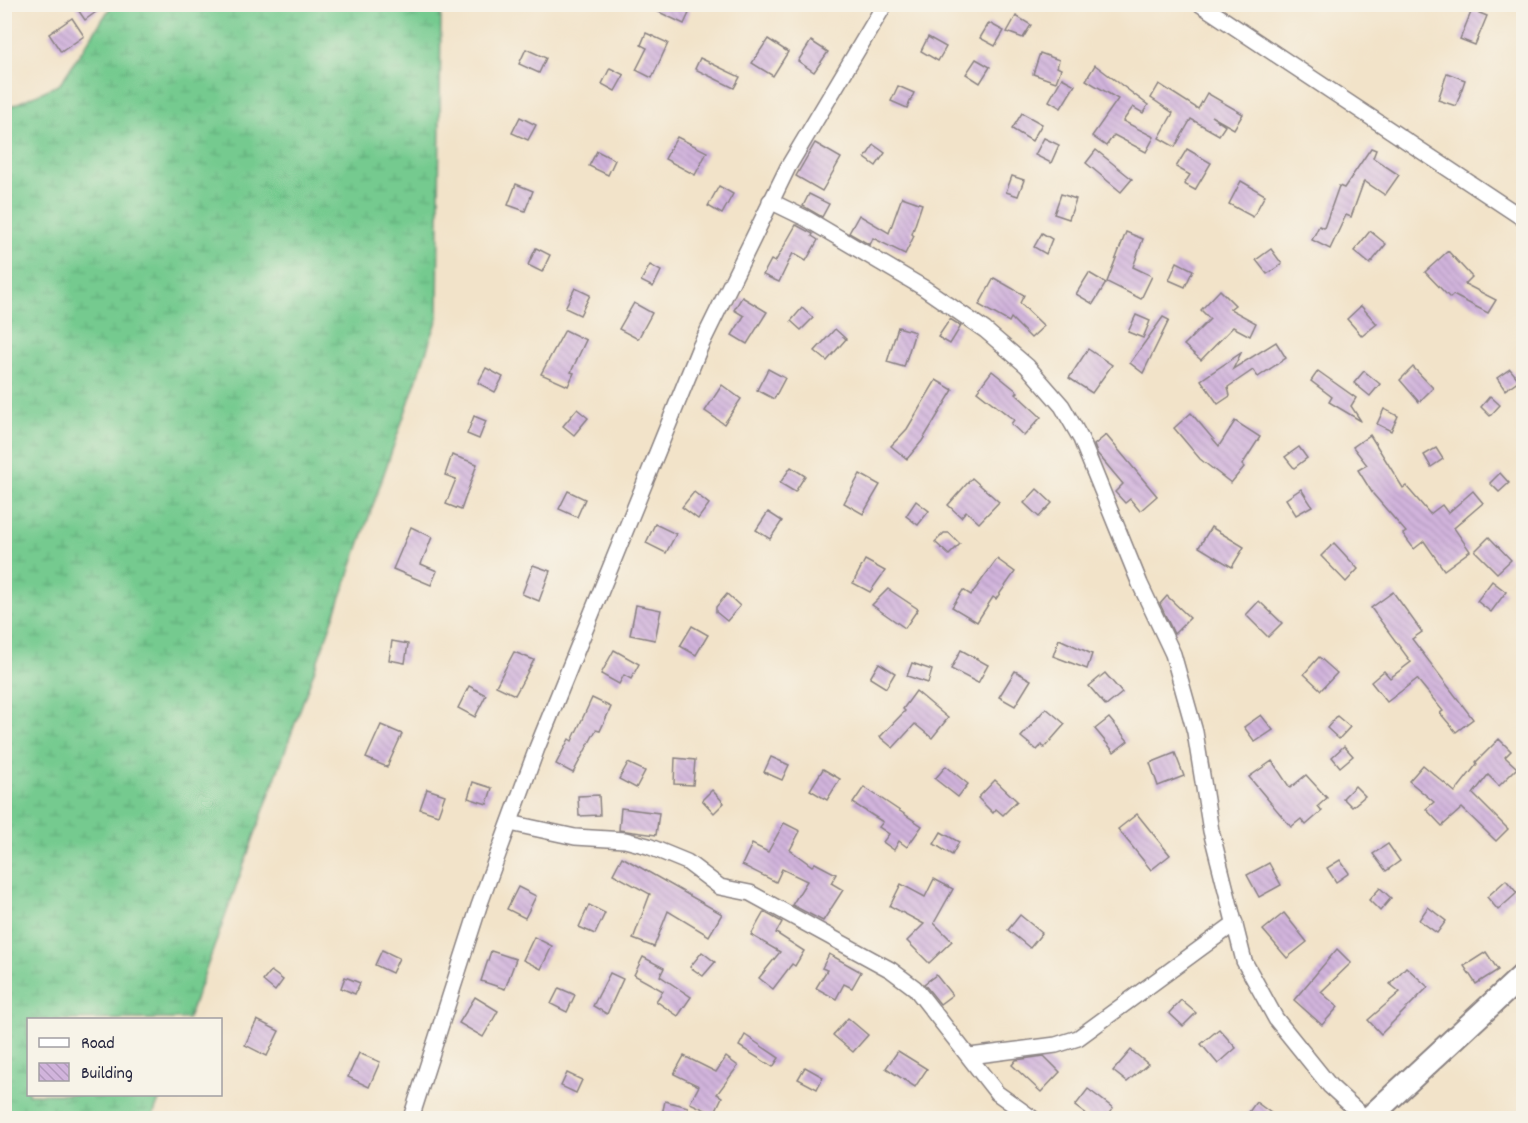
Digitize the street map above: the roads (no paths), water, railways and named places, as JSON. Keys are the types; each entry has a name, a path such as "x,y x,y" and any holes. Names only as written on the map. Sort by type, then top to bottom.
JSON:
{"main road":[{"path":"1367,1119 1524,974"}],"street":[{"path":"411,1119 476,918 544,728 700,347 770,201 885,4"},
{"path":"1200,4 1524,219"},
{"path":"770,201 807,219 933,294 985,330 1027,366 1062,406 1081,439 1140,584 1173,654 1195,732 1211,831 1244,961 1276,1019 1330,1086 1367,1119"},
{"path":"510,823 575,837 625,840 648,846 687,862 720,887 750,893 902,977 915,988 997,1093 1032,1119"},
{"path":"970,1056 1056,1045 1078,1038 1235,923"}]}
